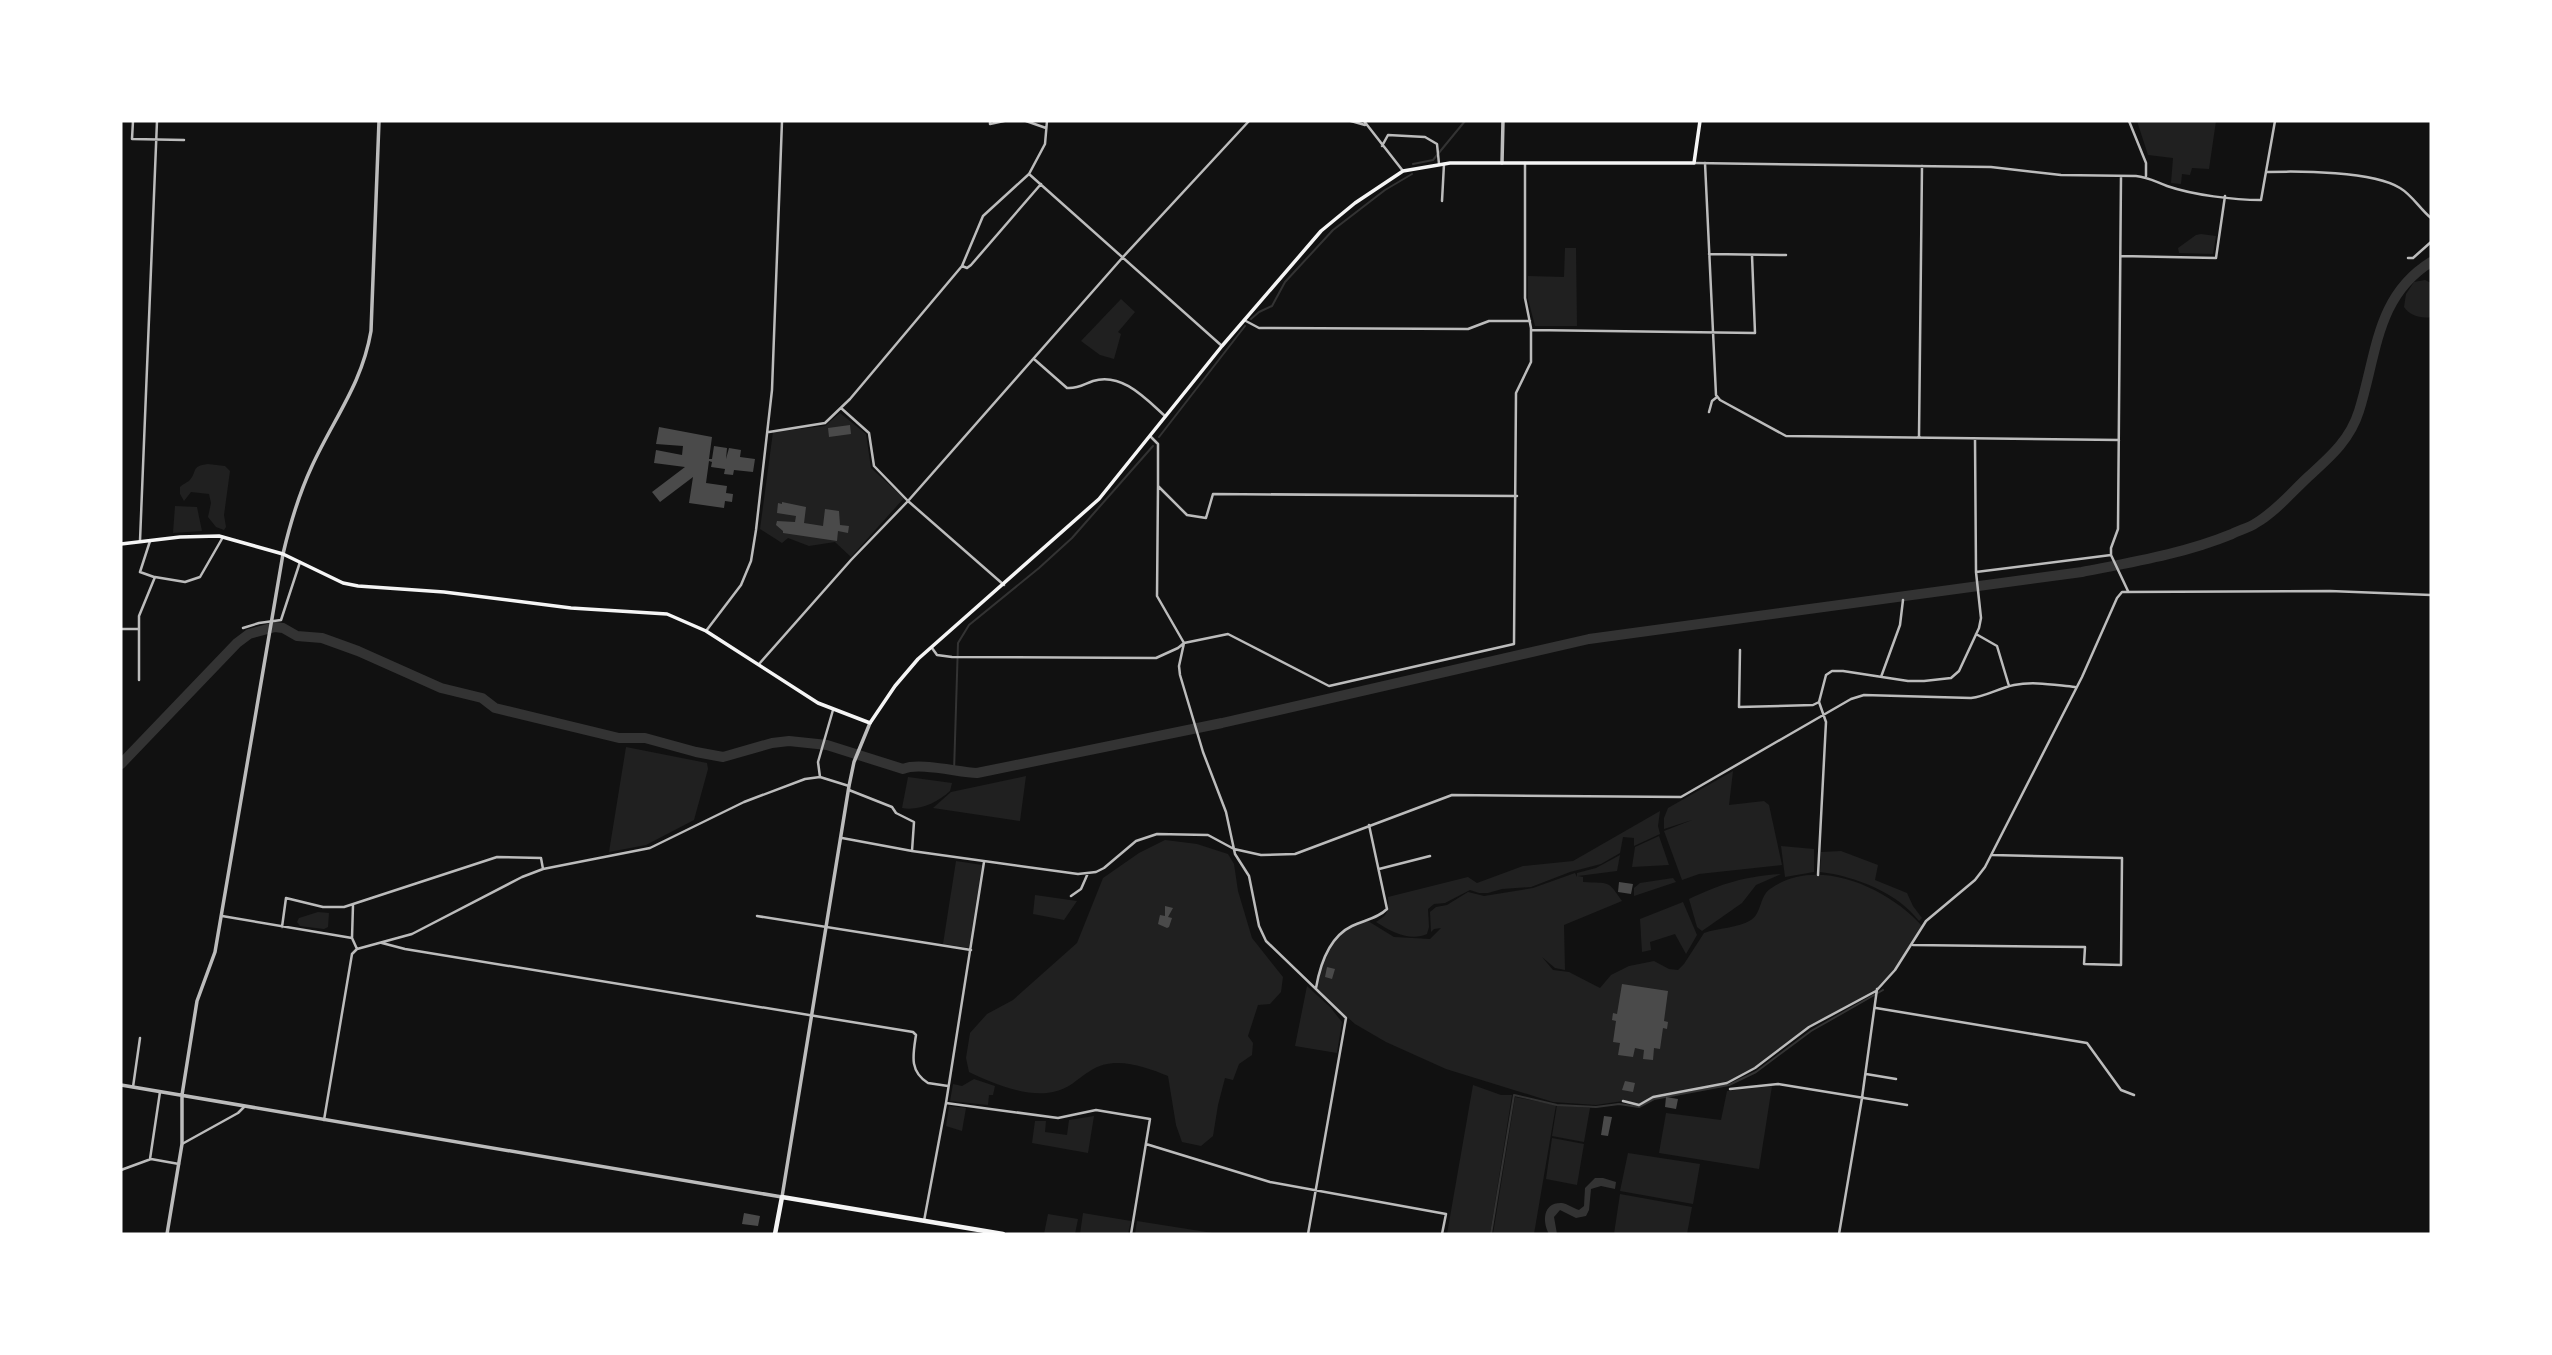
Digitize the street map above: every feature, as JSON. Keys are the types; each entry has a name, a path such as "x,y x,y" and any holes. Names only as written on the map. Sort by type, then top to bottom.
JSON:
{"main road":[{"path":"121,544 201,535 223,537 283,554 343,583 358,586 422,590 571,608 667,614 706,631 818,703 870,723 908,670 1099,499 1244,320 1321,232 1355,203 1403,171 1441,164 1694,163 1700,121"},
{"path":"775,1234 782,1197 1003,1234"}],"street":[{"path":"133,121 132,139 184,141"},
{"path":"140,542 157,121"},
{"path":"167,1234 182,1144 182,1095 197,1001 215,952 222,916 283,554 312,465 362,372 367,354 371,331 379,121"},
{"path":"706,631 741,585 751,561 769,432 782,121"},
{"path":"990,121 990,124 1004,121"},
{"path":"1026,121 1046,128"},
{"path":"769,432 825,424 850,400 961,265 984,216 1029,174 1045,144 1047,121"},
{"path":"759,664 1249,121"},
{"path":"1351,121 1365,123 1403,171"},
{"path":"1502,163 1503,121"},
{"path":"2129,121 2146,163 2146,176"},
{"path":"1694,163 1991,167 2061,176 2146,176 2167,186 2261,200 2275,121"},
{"path":"1382,146 1388,135 1424,136 1433,140 1438,148 1441,164 1442,201"},
{"path":"932,648 937,655 952,657 1156,658 1178,649 1184,643 1232,635 1329,686 1514,644 1516,393 1531,362 1531,330 1525,298 1525,163"},
{"path":"1705,163 1717,396 1709,412"},
{"path":"1919,437 1922,166"},
{"path":"2266,172 2292,171 2379,180 2401,188 2431,218"},
{"path":"1029,174 1222,346"},
{"path":"2121,176 2118,529 2111,556 2128,591"},
{"path":"961,265 967,268 971,265 1041,184"},
{"path":"2121,257 2216,258 2225,196"},
{"path":"2408,258 2431,243"},
{"path":"1709,254 1786,255"},
{"path":"1531,330 1755,333 1752,255"},
{"path":"1244,320 1259,328 1468,329 1489,321 1530,321"},
{"path":"1034,359 1067,388 1076,388 1100,380 1118,382 1133,388 1165,416"},
{"path":"1717,396 1786,436 2119,440"},
{"path":"841,408 869,433 874,466 908,501 1004,585"},
{"path":"1149,436 1158,444 1157,596 1184,643 1180,670 1203,752 1226,811 1235,853 1249,876 1259,926 1266,941 1346,1018 1308,1234"},
{"path":"1818,875 1825,716 1819,702 1826,675 1832,671 1916,681 1951,678 1959,671 1976,634 1981,618 1976,572 1975,438"},
{"path":"1158,486 1187,515 1206,518 1213,494 1517,496"},
{"path":"150,541 140,572 155,578 185,582 200,577 223,537"},
{"path":"1976,572 2111,556"},
{"path":"243,628 281,620 300,562"},
{"path":"139,680 139,616 155,578"},
{"path":"1623,1101 1639,1105 1653,1097 1727,1083 1755,1068 1809,1027 1877,989 1895,970 1926,921 1975,880 1992,855 2122,592 2330,591 2431,595"},
{"path":"1881,677 1900,625 1903,600"},
{"path":"121,629 138,629"},
{"path":"1976,634 1982,635 1997,646 2009,686"},
{"path":"1740,650 1739,707 1813,705 1819,702"},
{"path":"842,838 984,862 1078,874 1104,868 1136,841 1157,834 1208,835 1234,849 1261,855 1294,854 1452,795 1681,797 1851,699 1864,695 1971,698 2031,682 2075,687"},
{"path":"820,777 818,762 833,710"},
{"path":"121,1085 782,1197 849,788 854,762 870,723"},
{"path":"324,1120 352,954 357,948 412,934 522,877 544,869 650,848 744,802 805,779 820,777 892,807 896,813 914,822 912,851"},
{"path":"1316,989 1318,976 1333,940 1350,927 1368,921 1387,909 1369,825"},
{"path":"1911,945 2085,947 2084,964 2121,965 2122,858 1992,855"},
{"path":"1379,869 1430,856"},
{"path":"282,927 286,898 332,908 353,905 497,858 541,858 544,869"},
{"path":"924,1221 946,1103 984,862"},
{"path":"1071,896 1081,890 1088,873"},
{"path":"353,905 352,938 357,948"},
{"path":"222,916 352,938"},
{"path":"757,916 971,950"},
{"path":"379,942 418,951 913,1032 916,1035 912,1062 914,1067 929,1083 948,1086"},
{"path":"1839,1234 1866,1074 1877,989"},
{"path":"1876,1008 2087,1043 2121,1090 2134,1095"},
{"path":"133,1087 140,1038"},
{"path":"1866,1074 1896,1079"},
{"path":"1730,1089 1777,1084 1907,1105"},
{"path":"150,1159 160,1091"},
{"path":"946,1103 1058,1118 1096,1110 1150,1119 1131,1234"},
{"path":"182,1144 244,1107"},
{"path":"1146,1144 1270,1182 1446,1214 1443,1234"},
{"path":"121,1170 150,1159 179,1164"}],"shaded area":[{"path":"2137,121 2216,121 2209,169 2192,168 2190,175 2182,174 2181,184 2171,183 2173,158 2148,155"},
{"path":"2201,234 2216,236 2213,254 2179,253 2178,248"},
{"path":"1565,248 1576,248 1577,326 1535,326 1528,299 1528,276 1564,277"},
{"path":"2425,280 2431,283 2431,317 2419,317 2404,307 2406,294 2414,282"},
{"path":"1121,299 1135,312 1118,332 1121,334 1114,359 1100,355 1081,341"},
{"path":"840,413 866,434 871,468 904,498 851,557 835,542 809,546 788,538 782,543 760,529 773,432 825,426"},
{"path":"208,464 225,466 230,471 224,530 216,527 208,517 211,503 209,494 191,492 184,501 180,494 180,487 192,478 196,468"},
{"path":"175,506 197,507 202,531 173,533"},
{"path":"626,747 707,763 708,769 694,820 646,845 609,852"},
{"path":"1733,771 1729,805 1764,801 1769,805 1782,865 1699,874 1682,880 1664,831 1692,820 1664,829 1668,808"},
{"path":"1026,776 1020,821 933,808 951,792"},
{"path":"908,777 952,783 950,791 934,802 921,807 902,808"},
{"path":"1660,811 1660,834 1634,846 1634,838 1623,837 1620,853 1601,864 1531,887 1488,893 1470,890 1445,903 1434,904 1428,909 1427,934 1407,936 1376,922 1387,912 1388,897 1468,877 1477,883 1523,866 1573,861"},
{"path":"1659,836 1669,865 1632,867 1635,847"},
{"path":"1165,840 1197,844 1228,854 1234,864 1238,891 1252,938 1283,977 1281,992 1270,1004 1258,1005 1248,1036 1253,1043 1252,1055 1239,1064 1233,1080 1225,1078 1213,1136 1201,1146 1182,1142 1176,1125 1168,1076 1159,1072 1129,1064 1109,1064 1099,1066 1059,1091 1032,1093 999,1085 969,1072 966,1058 970,1033 987,1014 1013,1000 1077,943 1103,878 1139,853"},
{"path":"1781,846 1814,849 1814,872 1785,877"},
{"path":"1841,851 1878,865 1875,880 1907,893 1922,918 1919,921 1900,902 1875,888 1847,877 1820,872 1821,852"},
{"path":"1620,855 1617,871 1578,876 1583,877 1583,882 1607,884 1622,901 1564,925 1565,970 1555,968 1542,957 1553,970 1569,972 1600,988 1611,975 1629,966 1654,961 1669,969 1678,970 1704,933 1751,920 1755,917 1766,892 1789,879 1809,875 1851,880 1871,889 1891,899 1922,926 1905,956 1876,991 1809,1027 1755,1068 1727,1083 1653,1097 1639,1105 1623,1101 1596,1105 1553,1102 1446,1069 1386,1042 1355,1024 1316,989 1325,955 1337,938 1356,926 1368,921 1394,937 1430,939 1441,928 1431,932 1430,912 1468,892 1484,896 1533,888 1575,873 1577,877 1577,873 1596,868"},
{"path":"956,861 982,865 969,948 943,944"},
{"path":"1781,874 1756,885 1742,903 1702,931 1697,927 1689,899 1734,882"},
{"path":"1673,878 1676,882 1634,896 1634,888 1640,883"},
{"path":"1035,895 1077,901 1064,920 1033,914"},
{"path":"1683,902 1697,935 1686,954 1675,934 1650,942 1651,950 1642,952 1640,919"},
{"path":"318,912 329,913 328,927 324,929 300,926 297,922 299,918"},
{"path":"1307,986 1342,1022 1337,1053 1295,1046"},
{"path":"974,1079 995,1086 993,1095 989,1095 988,1105 950,1101 953,1084 962,1086"},
{"path":"1473,1085 1501,1095 1512,1095 1490,1234 1447,1234"},
{"path":"1772,1086 1759,1169 1659,1153 1666,1113 1721,1120 1727,1091"},
{"path":"1515,1097 1556,1105 1534,1234 1493,1234"},
{"path":"1557,1105 1590,1108 1584,1142 1552,1136"},
{"path":"949,1106 966,1108 962,1131 946,1126"},
{"path":"1094,1116 1088,1153 1032,1143 1035,1121 1046,1121 1045,1132 1067,1135 1069,1120"},
{"path":"1552,1138 1584,1144 1577,1185 1546,1179"},
{"path":"1628,1153 1700,1164 1693,1204 1620,1191"},
{"path":"1595,1178 1616,1182 1615,1189 1601,1186 1591,1189 1586,1216 1576,1218 1560,1210 1554,1217 1557,1234 1549,1234 1545,1224 1548,1209 1562,1203 1579,1210 1584,1206 1585,1188"},
{"path":"1620,1194 1692,1207 1687,1234 1614,1234"},
{"path":"1083,1213 1131,1221 1128,1234 1080,1234"},
{"path":"1048,1214 1078,1219 1075,1234 1044,1234"},
{"path":"1137,1221 1219,1234 1135,1234"}],"building":[{"path":"850,425 851,434 829,437 828,428"},
{"path":"659,427 712,437 709,459 712,459 714,446 727,448 726,459 729,448 741,450 740,457 755,459 753,472 734,470 733,475 724,474 725,469 711,467 712,462 709,461 706,483 727,486 726,493 733,494 732,502 725,501 724,508 689,503 693,477 660,502 652,492 685,467 654,463 656,450 682,455 683,446 656,444"},
{"path":"778,503 806,507 804,523 823,526 825,509 839,511 840,525 849,526 848,533 838,531 837,541 783,533 776,525 777,521 795,522 796,516 777,513"},
{"path":"1619,882 1633,884 1631,894 1618,892"},
{"path":"1165,906 1173,908 1168,917 1172,918 1167,928 1158,924 1160,915 1165,916"},
{"path":"1327,967 1335,969 1332,979 1325,977"},
{"path":"1622,984 1668,991 1664,1021 1668,1022 1667,1029 1663,1028 1660,1049 1654,1048 1653,1060 1643,1059 1644,1050 1635,1048 1633,1057 1618,1055 1620,1043 1613,1042 1616,1021 1612,1020 1613,1013 1617,1014"},
{"path":"1625,1081 1635,1083 1633,1092 1622,1090"},
{"path":"1666,1097 1678,1099 1676,1109 1665,1107"},
{"path":"1604,1116 1612,1117 1608,1136 1601,1135"},
{"path":"744,1213 760,1216 758,1226 742,1224"}],"waterway":[{"path":"1413,164 1433,160 1465,121"},
{"path":"1251,319 1272,306 1285,282 1333,230 1385,190 1412,174"},
{"path":"121,764 237,643 249,634 275,627 283,628 297,636 322,638 358,651 441,688 482,698 495,708 619,738 645,738 723,757 789,741 827,745 903,769 928,767 977,773 1222,723 1589,639 2082,572 2139,561 2195,547 2253,525 2277,508 2331,455 2345,439 2359,411 2375,348 2389,309 2413,276 2431,262"},
{"path":"1159,437 1245,326"},
{"path":"954,772 958,643 969,625 1072,538 1153,446"},
{"path":"1491,1234 1514,1095 1557,1105 1596,1107 1619,1104 1639,1107 1654,1099 1729,1085 1756,1072 1811,1031 1883,990"}]}
